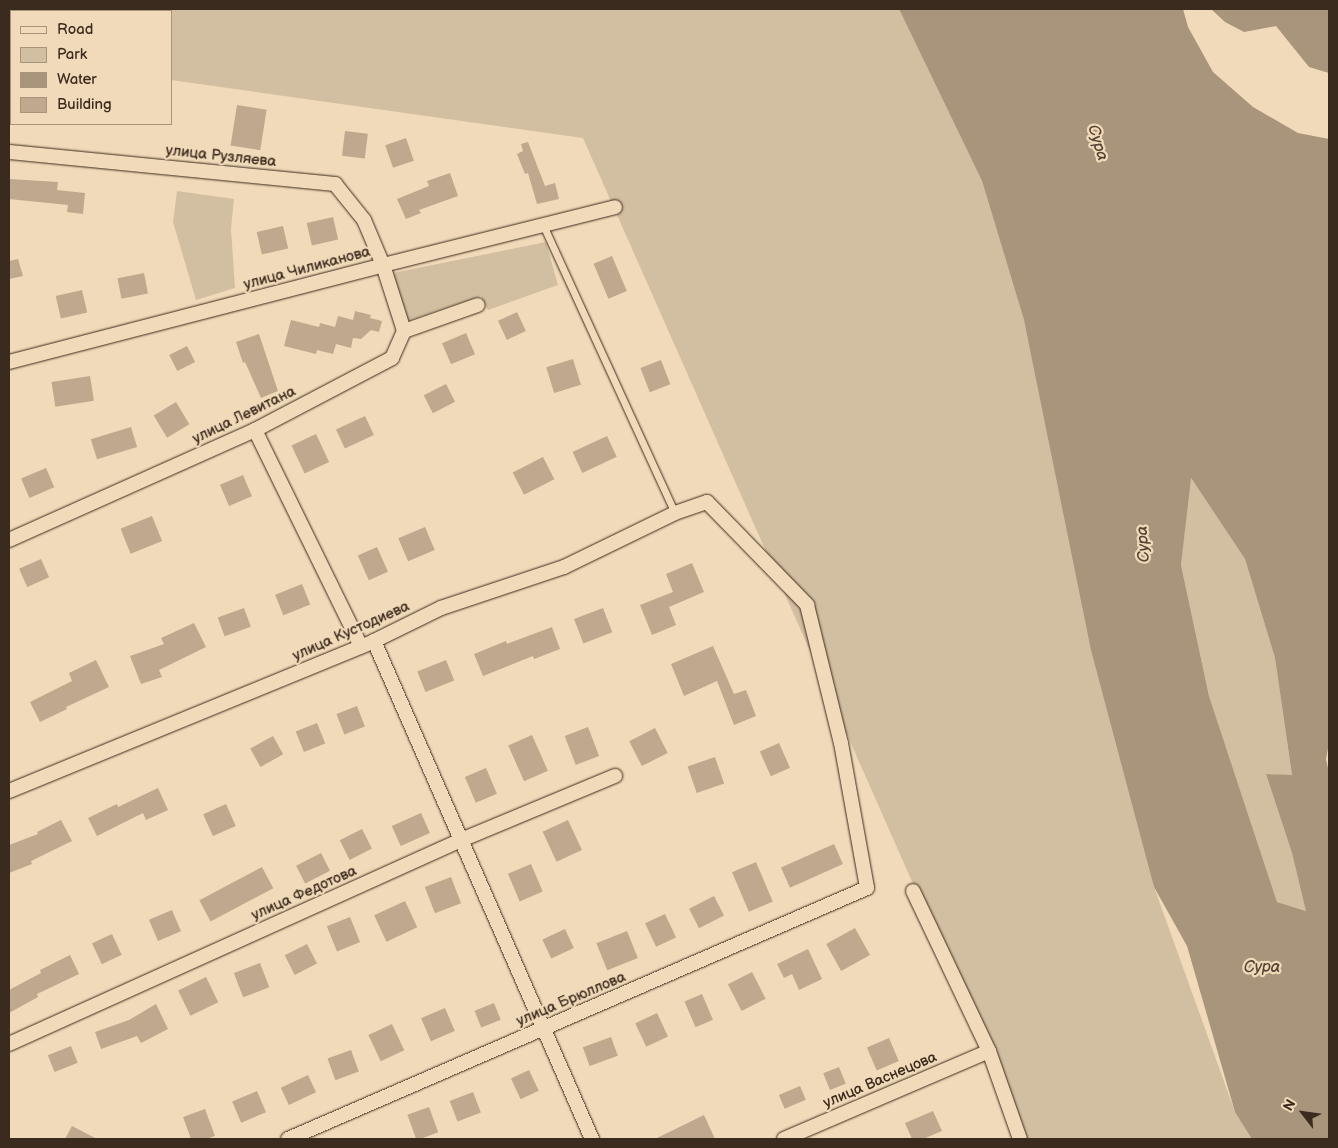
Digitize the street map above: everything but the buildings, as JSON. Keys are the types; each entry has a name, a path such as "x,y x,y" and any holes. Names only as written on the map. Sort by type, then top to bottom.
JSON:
{"street":[{"name":"улица Рузляева","path":"9,152 335,184 364,220 383,265 404,331"},
{"name":"улица Чиликанова","path":"9,362 615,207"},
{"path":"404,331 478,305"},
{"name":"улица Левитана","path":"9,540 255,430 392,358 404,331"},
{"path":"255,430 368,644 461,840 592,1139"},
{"name":"улица Кустодиева","path":"9,791 368,644 441,608 564,567 675,512 707,502 807,605 841,743 867,888"},
{"name":"улица Федотова","path":"9,1044 461,840 615,776"},
{"name":"улица Брюллова","path":"288,1139 867,888"},
{"path":"913,891 989,1052 1020,1139"},
{"name":"улица Васнецова","path":"784,1139 989,1052"}],"lane":[{"path":"543,225 675,512"}],"green space":[{"path":"9,9 899,9 982,181 1024,320 1154,887 1235,1112 1254,1139 1026,1139 583,138 172,80 172,10 10,10 9,57"},
{"path":"177,191 234,199 231,229 235,288 196,300 173,222"},
{"path":"546,242 558,285 488,310 481,296 407,321 393,273"},
{"path":"1190,477 1245,559 1275,658 1292,776 1266,774 1292,853 1307,911 1277,902 1209,696 1181,565"}],"water":[{"name":"Сура","path":"899,9 1183,9 1188,27 1213,72 1253,107 1298,133 1329,139 1329,743 1326,759 1329,773 1329,1139 1252,1139 1235,1112 1187,946 1154,887 1091,650 1024,320 982,181","holes":["1191,478 1245,559 1275,658 1292,775 1266,774 1292,853 1306,911 1277,902 1209,696 1181,565"]},
{"path":"1211,9 1329,9 1329,73 1309,67 1276,26 1244,32 1225,22"}]}
